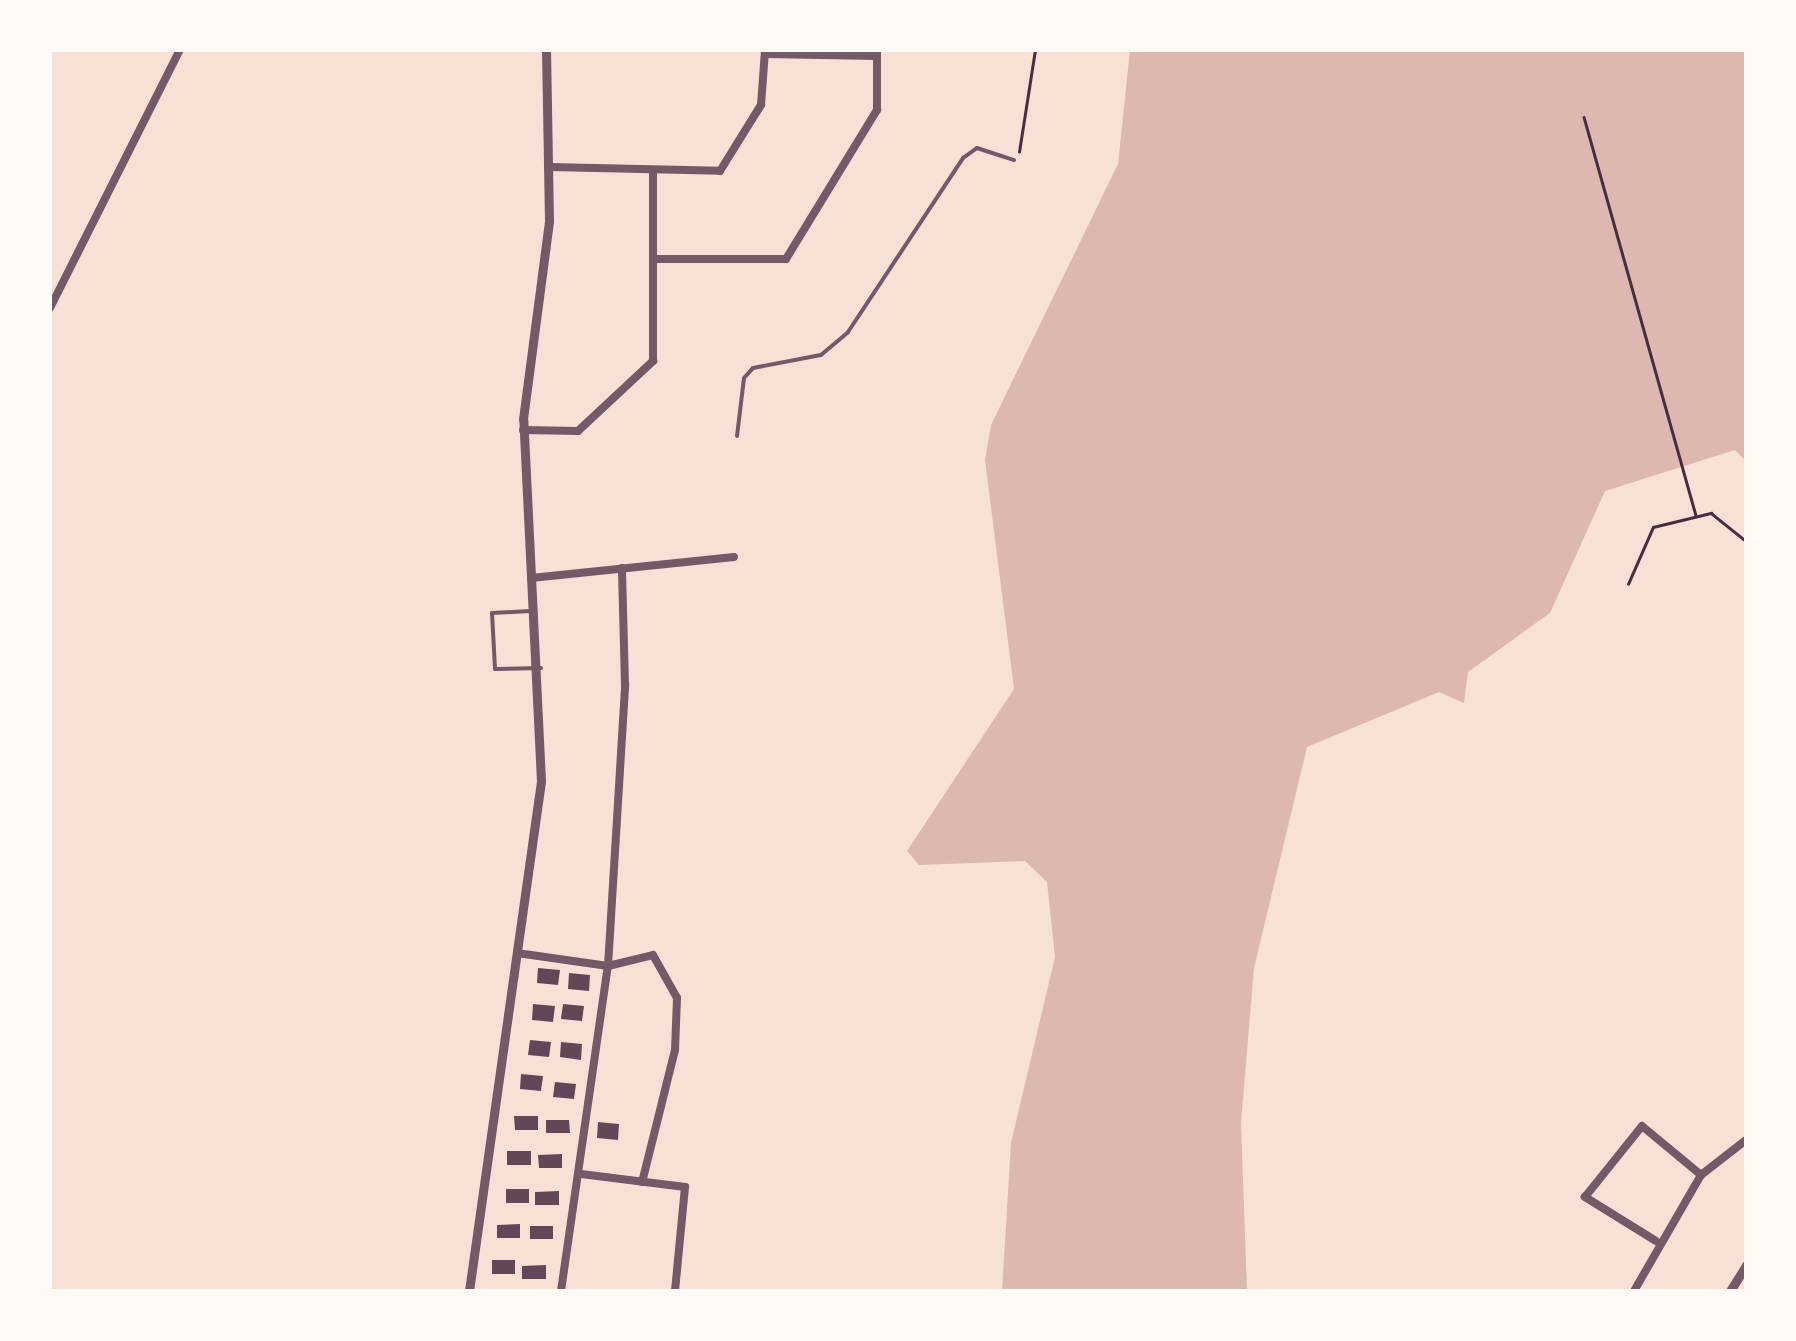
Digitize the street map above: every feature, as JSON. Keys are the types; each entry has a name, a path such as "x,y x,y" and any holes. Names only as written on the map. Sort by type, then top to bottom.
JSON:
{"street":[{"path":"50,308 180,50"},
{"path":"469,1291 541,782 541,668 522,430 550,167 546,50"},
{"path":"550,167 720,171 761,105 765,52 877,53 877,110 786,259 653,259"},
{"path":"522,430 578,432 653,361 654,170"},
{"path":"531,578 734,557"},
{"path":"560,1291 582,1174 608,966 625,685 622,568"},
{"path":"517,954 608,966 653,954 677,998 675,1050 642,1182"},
{"path":"1656,1241 1586,1197 1642,1126 1701,1175"},
{"path":"1634,1291 1656,1241 1701,1175 1746,1140"},
{"path":"582,1174 685,1187 675,1291"},
{"path":"1730,1291 1746,1266"}],"lane":[{"path":"737,436 744,378 753,368 822,354 848,332 964,158 977,148 1014,160"},
{"path":"534,611 492,613 495,670 541,668"}],"path":[{"path":"1014,160 1035,50"},
{"path":"1584,118 1696,516"},
{"path":"1628,584 1653,527 1711,513 1746,541"}],"shaded area":[{"path":"1130,50 1746,50 1746,461 1735,450 1605,491 1550,613 1468,672 1464,703 1439,692 1307,747 1254,968 1241,1123 1247,1291 1002,1291 1011,1143 1055,957 1047,882 1025,861 919,865 907,851 1014,689 985,460 991,425 1118,164"}],"building":[{"path":"538,968 560,970 558,985 537,983"},
{"path":"569,973 590,975 589,991 568,989"},
{"path":"533,1004 555,1006 553,1022 532,1020"},
{"path":"563,1004 584,1006 582,1021 561,1019"},
{"path":"530,1040 551,1042 549,1057 528,1055"},
{"path":"561,1042 582,1044 581,1060 560,1057"},
{"path":"521,1074 543,1076 541,1091 520,1089"},
{"path":"555,1082 576,1084 574,1099 553,1097"},
{"path":"514,1116 538,1116 538,1130 515,1130"},
{"path":"546,1120 569,1120 570,1133 546,1133"},
{"path":"598,1122 619,1124 618,1140 597,1138"},
{"path":"507,1151 531,1151 531,1165 507,1165"},
{"path":"562,1154 562,1168 539,1168 538,1155"},
{"path":"506,1189 529,1189 529,1203 506,1203"},
{"path":"559,1191 559,1205 535,1205 535,1192"},
{"path":"520,1224 520,1238 497,1238 497,1225"},
{"path":"530,1226 553,1226 553,1239 530,1239"},
{"path":"492,1260 515,1260 515,1274 492,1274"},
{"path":"546,1265 546,1279 522,1279 522,1266"}]}
